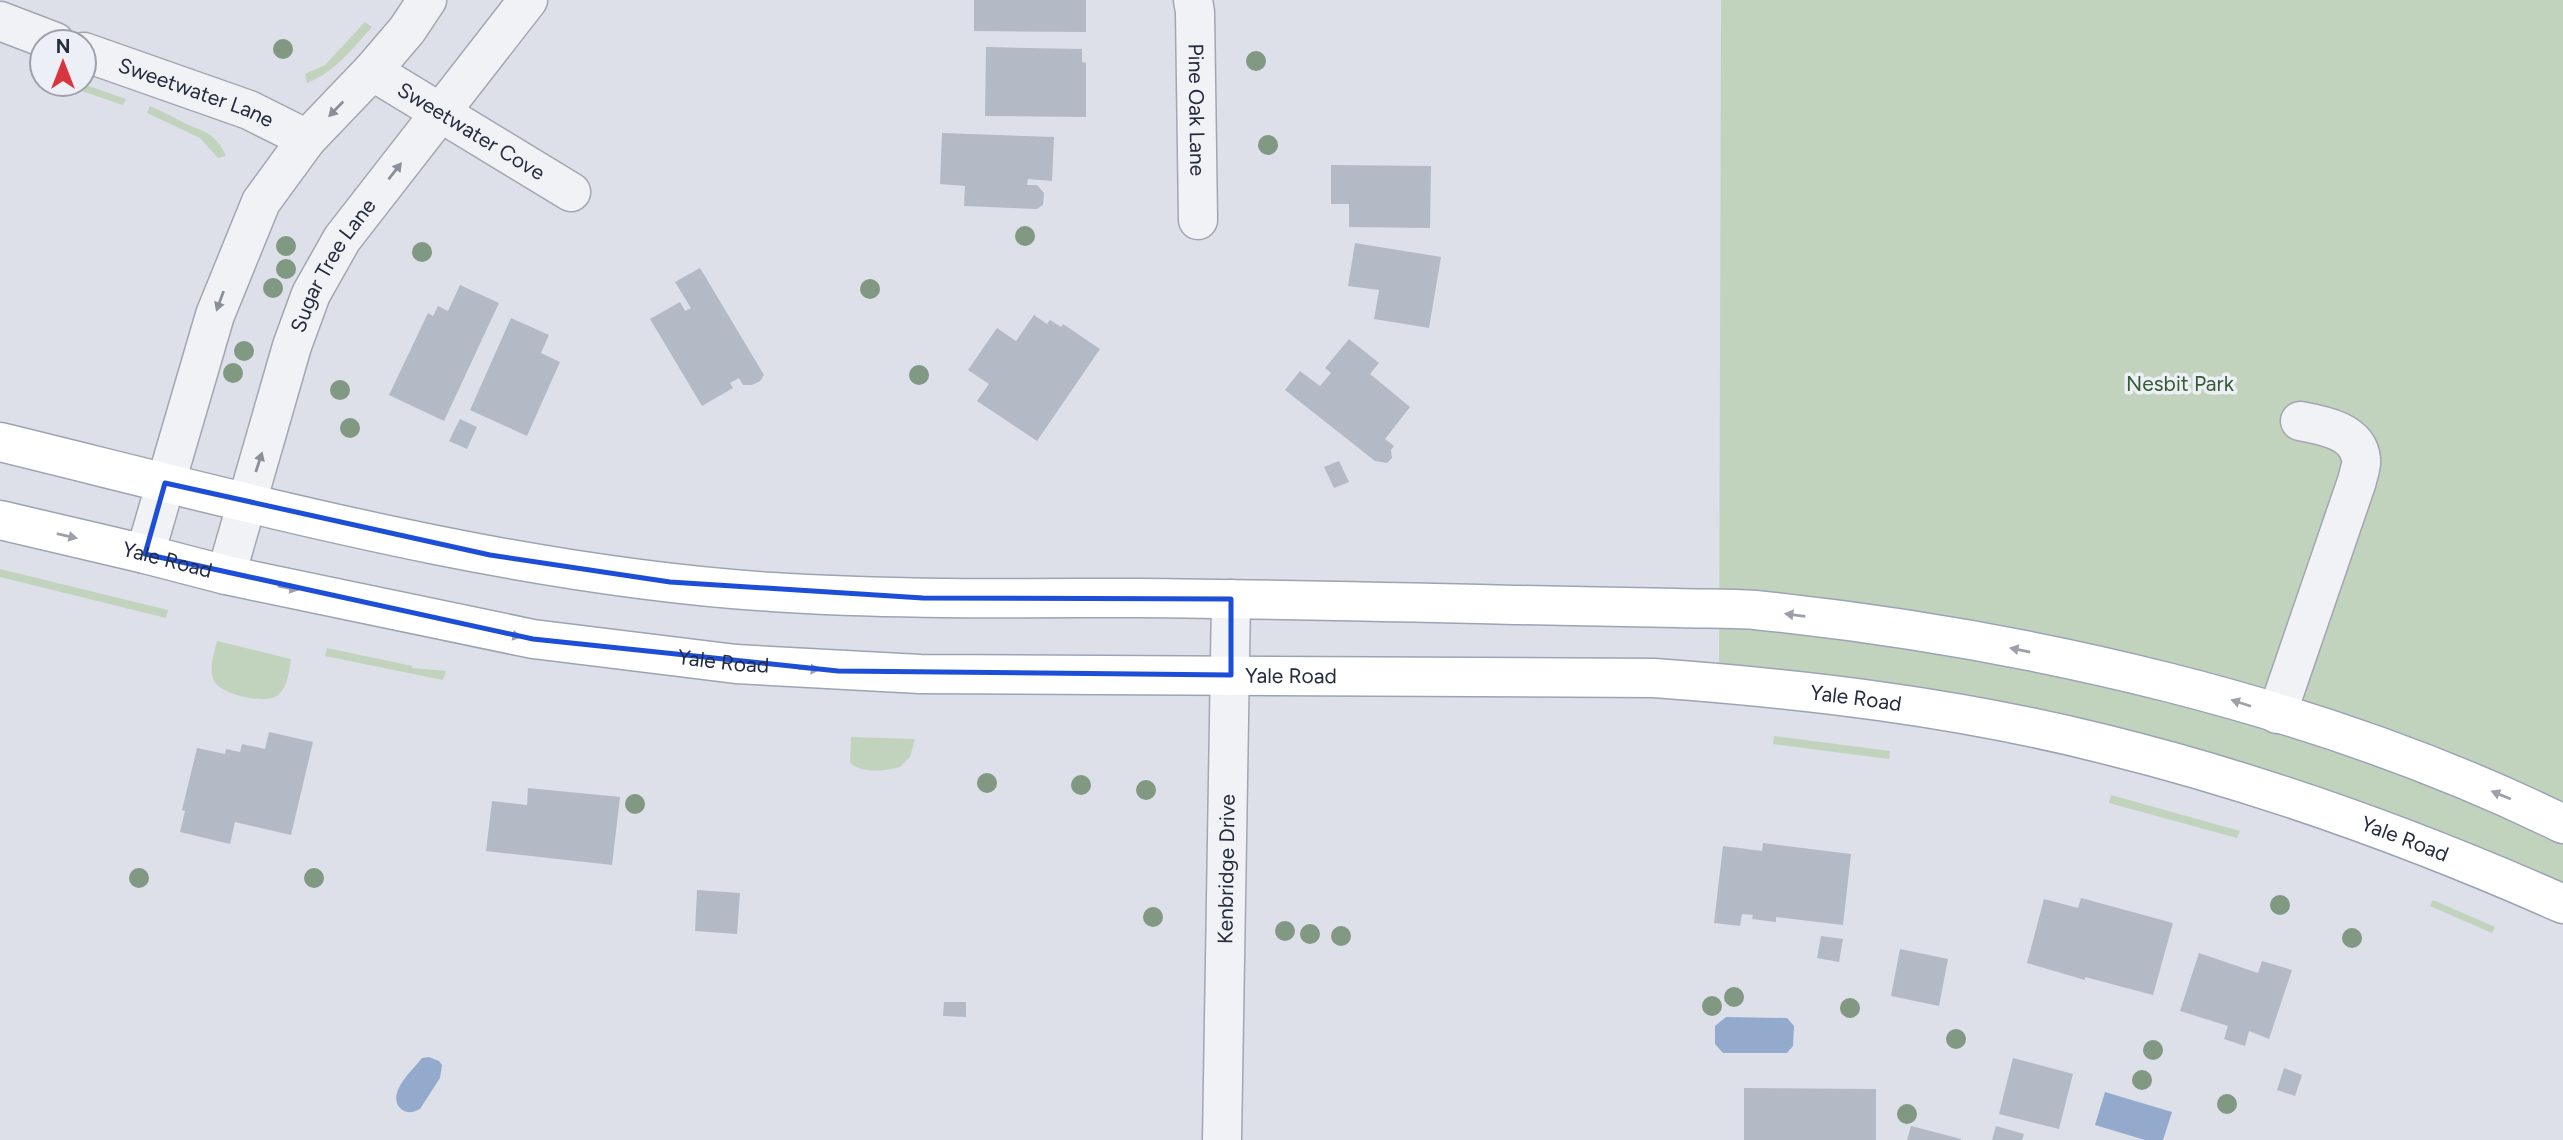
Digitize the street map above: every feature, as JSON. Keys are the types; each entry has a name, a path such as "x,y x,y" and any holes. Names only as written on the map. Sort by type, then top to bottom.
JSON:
{"main road":[{"path":"0,442 246,504 490,555 588,572 770,592 923,597 1231,599 1749,610 1924,632 2008,647 2202,692 2418,761 2509,797 2563,824"},
{"name":"Yale Road","path":"0,520 226,575 533,639 736,664 920,674 1654,678 1861,698 1980,717 2104,744 2260,788 2436,849 2563,904"}],"street":[{"path":"145,554 229,278 261,202 307,139 372,71 407,30 427,0"},
{"name":"Sugar Tree Lane","path":"226,575 292,346 311,294 342,239 528,0"},
{"name":"Pine Oak Lane","path":"1193,0 1198,220"},
{"path":"0,21 28,32"},
{"name":"Sweetwater Lane","path":"98,57 249,110 307,139"},
{"name":"Sweetwater Cove","path":"372,71 571,192"},
{"path":"2277,715 2357,481 2361,459 2353,440 2329,427 2300,421"},
{"name":"Kenbridge Drive","path":"1222,1140 1231,599"}],"highlighted area":[{"path":"165,483 490,555 670,582 923,598 1231,599 1231,675 838,671 533,639 145,554"}],"green space":[{"name":"Nesbit Park","path":"1721,0 2563,0 2563,918 2323,819 2001,734 1719,697"},
{"path":"365,22 372,27 350,51 326,73 307,83 305,74 325,65"},
{"path":"98,89 126,99 123,105 98,97"},
{"path":"150,106 208,134 218,142 226,156 218,158 200,138 147,113"},
{"path":"0,569 168,610 166,618 0,577"},
{"path":"217,641 291,659 284,688 273,698 256,699 221,688 212,674"},
{"path":"327,648 412,668 446,671 443,680 325,656"},
{"path":"1774,736 1890,751 1889,759 1773,744"},
{"path":"851,737 915,739 910,757 900,767 874,771 854,766 850,762"},
{"path":"2111,795 2240,831 2237,838 2109,803"},
{"path":"2433,900 2495,927 2492,933 2430,906"}],"water":[{"path":"1726,1017 1787,1018 1794,1026 1793,1046 1787,1053 1723,1053 1715,1044 1715,1026"},
{"path":"429,1057 442,1065 440,1078 420,1109 406,1112 396,1101 399,1088 422,1058"},
{"path":"2105,1092 2172,1112 2163,1140 2145,1140 2095,1125"}],"building":[{"path":"974,0 1086,0 1086,32 974,31"},
{"path":"986,47 1082,49 1082,62 1086,63 1086,117 985,116"},
{"path":"942,133 1054,137 1052,181 1028,179 1027,185 1037,185 1044,193 1043,205 1037,209 964,206 965,186 940,184"},
{"path":"1331,165 1431,166 1430,228 1349,227 1349,204 1331,204"},
{"path":"1355,243 1441,257 1429,328 1374,319 1379,290 1348,286"},
{"path":"700,268 764,375 752,385 743,385 739,378 730,383 733,388 702,406 650,319 680,302 685,311 691,308 675,282"},
{"path":"460,285 499,303 444,421 389,395 428,313 433,316 438,306 448,311"},
{"path":"1034,315 1047,324 1050,320 1061,327 1063,324 1100,349 1037,441 977,401 989,384 968,370 997,328 1016,341"},
{"path":"511,318 549,335 541,353 560,362 527,436 470,410"},
{"path":"1349,339 1379,363 1370,374 1410,407 1385,439 1394,446 1391,450 1392,458 1387,463 1375,461 1285,390 1300,371 1320,386 1331,373 1325,368"},
{"path":"460,419 477,427 467,449 449,441"},
{"path":"1339,461 1349,482 1334,488 1324,467"},
{"path":"269,732 313,742 291,835 235,822 230,844 180,832 185,811 182,810 197,748 225,754 226,749 240,752 242,744 265,749"},
{"path":"528,788 620,797 612,865 486,851 492,801 527,805"},
{"path":"1763,843 1851,854 1843,925 1776,917 1776,922 1752,919 1753,915 1742,914 1740,926 1714,923 1723,846 1762,851"},
{"path":"697,890 740,893 737,934 695,931"},
{"path":"2081,898 2173,923 2153,995 2085,977 2085,980 2027,963 2044,899 2078,908"},
{"path":"1821,936 1843,939 1839,962 1817,958"},
{"path":"1900,949 1948,959 1939,1006 1891,996"},
{"path":"2199,953 2258,973 2262,961 2292,970 2269,1039 2249,1031 2245,1046 2224,1039 2228,1026 2180,1011"},
{"path":"944,1002 966,1002 966,1017 943,1016"},
{"path":"2013,1058 2073,1074 2059,1129 1999,1114"},
{"path":"2284,1068 2302,1075 2295,1096 2277,1090"},
{"path":"1744,1088 1876,1089 1876,1140 1744,1140"},
{"path":"1911,1126 1961,1139 1961,1140 1907,1140"},
{"path":"1996,1126 2024,1134 2022,1140 1992,1140"}]}
